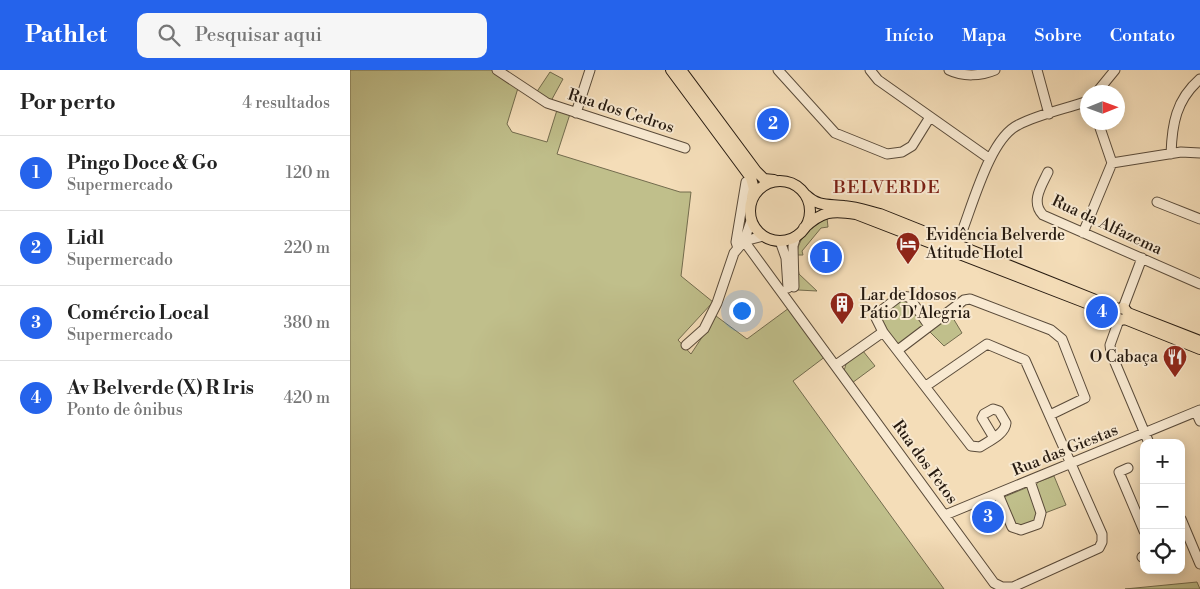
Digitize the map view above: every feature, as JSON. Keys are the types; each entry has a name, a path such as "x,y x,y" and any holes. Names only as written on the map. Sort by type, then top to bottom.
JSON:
{"main road":[{"path":"671,70 751,178 754,188 750,208 751,221 762,236 780,241 796,236 815,218 828,212 842,212 870,219 955,248"},
{"path":"681,70 756,171 764,179 793,183 814,202 825,205 860,208 880,214 955,248 1094,306 1200,340"},
{"path":"752,198 761,186 775,180"},
{"path":"804,228 810,212 806,195"},
{"path":"1121,314 1200,349"}],"street":[{"name":"Rua dos Cedros","path":"497,70 548,103 685,148"},
{"path":"576,113 590,70"},
{"path":"778,70 835,132 887,154 902,152 912,146 930,117"},
{"path":"870,70 878,80 990,159"},
{"path":"949,70 985,74 995,70"},
{"path":"1037,70 1050,114"},
{"path":"1103,85 1115,70"},
{"path":"1171,154 1172,127 1178,105 1200,79"},
{"path":"955,248 990,159 1006,136 1017,125 1080,104"},
{"path":"1083,233 1112,163 1101,130"},
{"path":"1112,163 1171,154 1200,153"},
{"name":"Rua da Alfazema","path":"1048,172 1037,198 1038,210 1043,214 1200,284"},
{"path":"741,245 736,242 746,182"},
{"path":"1157,202 1200,219"},
{"path":"686,345 704,329 718,303 734,253 741,245 751,221"},
{"path":"741,245 762,236"},
{"path":"780,241 786,258 791,287 793,246 796,236"},
{"name":"Rua dos Fetos","path":"741,245 836,365 992,581 999,586 1013,587 1096,550 1101,544 1102,534 1072,463"},
{"path":"1142,258 1110,345 1111,353 1147,439"},
{"path":"929,326 909,297 902,296 876,315 876,321 883,332 971,446 980,447 994,438"},
{"path":"898,350 964,300 970,299 1058,334 1086,398 1050,414"},
{"path":"836,365 883,332"},
{"path":"926,386 982,346 992,345 1025,360 1072,463"},
{"path":"1198,411 1200,421"},
{"name":"Rua das Giestas","path":"945,515 1198,411"},
{"path":"1128,468 1119,472 1140,517"},
{"path":"998,494 1012,527 1021,530 1038,524 1041,513 1030,481"},
{"path":"1185,528 1200,564"}],"shaded area":[{"path":"350,70 493,70 518,88 507,124 512,132 547,142 557,110 570,114 557,154 680,192 691,192 681,276 713,302 678,340 691,354 716,316 747,339 789,308 826,356 793,381 944,589 350,589"},
{"path":"550,72 563,79 551,101 536,93"},
{"path":"827,218 828,227 821,228 802,251 803,255 797,255 800,243 807,232"},
{"path":"797,261 799,274 817,291 798,290"},
{"path":"899,300 907,300 924,323 924,326 897,345 879,322 879,317"},
{"path":"950,313 962,333 944,346 928,330"},
{"path":"863,351 875,366 852,383 844,371 846,364"},
{"path":"1054,476 1066,505 1045,513 1036,485 1038,482"},
{"path":"1028,487 1037,512 1035,521 1022,526 1014,523 1004,497"},
{"path":"1197,582 1200,589 1125,589"}],"place":[{"name":"Lidl","path":"773,124"},
{"name":"Pingo Doce & Go","path":"826,257"},
{"name":"Evidência Belverde Atitude Hotel","path":"908,265"},
{"name":"Av Belverde (X) R Iris","path":"1102,312"},
{"name":"Lar de Idosos Pátio D'Alegria","path":"842,325"},
{"name":"O Cabaça","path":"1175,378"},
{"name":"Comércio Local","path":"988,517"}],"district":[{"name":"BELVERDE","path":"887,187"}]}
